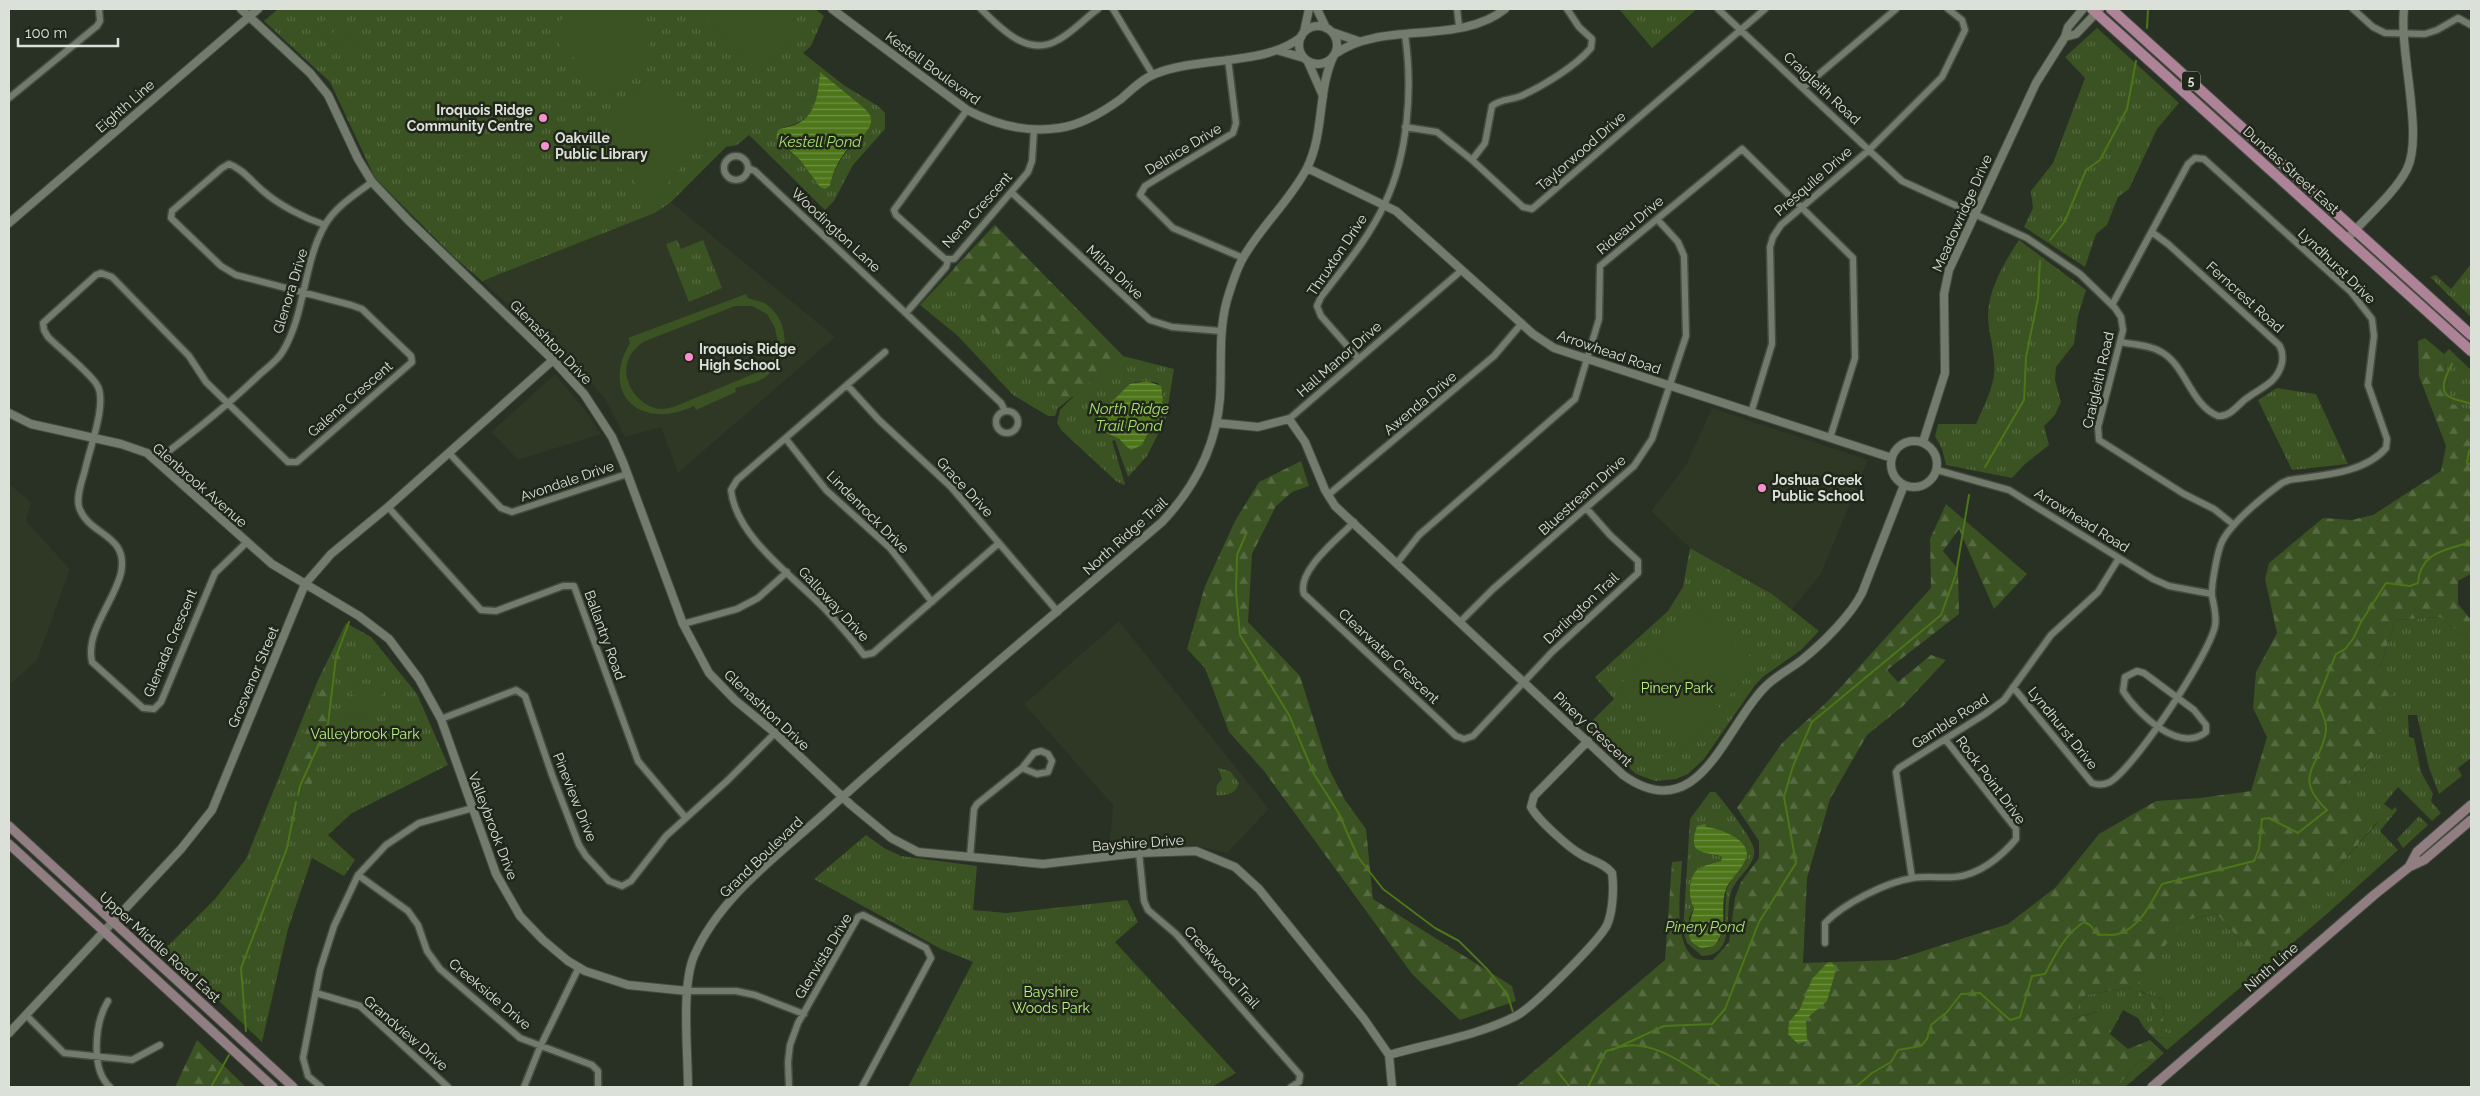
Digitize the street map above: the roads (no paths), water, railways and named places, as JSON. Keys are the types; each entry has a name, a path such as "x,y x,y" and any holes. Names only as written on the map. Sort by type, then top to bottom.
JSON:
{"main road":[{"name":"Dundas Street East","path":"2111,9 2471,335"},
{"name":"Dundas Street East","path":"2096,10 2471,351"},
{"name":"Ninth Line","path":"2409,867 2417,852 2471,805"},
{"name":"Ninth Line","path":"2152,1087 2409,867 2424,860 2471,820"},
{"name":"Upper Middle Road East","path":"9,826 112,923 293,1087"},
{"name":"Upper Middle Road East","path":"9,844 273,1087"}],"street":[{"path":"9,98 97,26 100,21 99,9"},
{"name":"Glenashton Drive","path":"241,9 310,74 328,96 358,159 372,182 408,220 553,360 598,414 612,438 627,474 683,624 709,673 735,700 775,733 843,797"},
{"name":"Eighth Line","path":"9,223 258,9"},
{"path":"981,9 1001,29 1017,40 1034,45 1048,44 1058,40 1098,9"},
{"path":"1114,9 1154,74"},
{"path":"1309,9 1299,48 1323,96"},
{"path":"1317,9 1336,41 1334,54"},
{"path":"1457,9 1459,26"},
{"path":"1306,60 1314,64 1325,63 1334,54 1358,41 1477,24 1505,9"},
{"path":"1472,160 1485,144 1492,106 1498,101 1512,99 1540,86 1556,76 1591,48 1592,39 1579,27 1567,9"},
{"name":"Craigleith Road","path":"1718,9 1910,186 2027,238 2080,274 2112,304 2120,317 2123,330 2098,427 2099,440 2184,494 2214,509 2234,525"},
{"name":"Taylorwood Drive","path":"1405,126 1437,132 1472,160 1523,207 1532,209 1765,9"},
{"path":"1804,87 1896,9"},
{"name":"Presquile Drive","path":"1751,412 1772,344 1772,240 1781,225 1869,150 1945,73 1965,28 1962,20 1948,9"},
{"name":"Meadowridge Drive","path":"1923,442 1945,373 1945,281 1974,214 2036,83 2065,37 2068,27 2083,9"},
{"path":"2353,9 2377,30 2403,34 2431,32 2458,18 2471,25"},
{"path":"2347,239 2400,181 2410,161 2413,142 2403,34 2404,9"},
{"name":"Kestell Boulevard","path":"835,10 967,110 989,121 1034,130 1061,128 1096,116 1154,74 1280,51 1306,60"},
{"name":"Meadowridge Drive","path":"2065,37 2076,34 2096,10"},
{"path":"1302,34 1314,26 1358,41"},
{"name":"Kestell Boulevard","path":"1280,51 1302,34"},
{"name":"Thruxton Drive","path":"1358,358 1321,316 1317,306 1321,297 1364,240 1385,205 1393,186 1405,126 1408,81 1405,35"},
{"name":"North Ridge Trail","path":"843,797 1162,522 1183,499 1205,459 1217,422 1220,397 1221,331 1227,300 1243,258 1295,189 1307,168 1318,134 1328,67 1334,54"},
{"name":"Delnice Drive","path":"1228,59 1236,123 1233,133 1145,186 1140,195 1175,230 1243,258"},
{"name":"Nena Crescent","path":"967,110 894,206 896,215 942,257 948,260 954,259 1011,192 1030,166 1034,130"},
{"name":"Rideau Drive","path":"1397,563 1419,535 1575,399 1599,319 1600,266 1742,149 1802,207"},
{"name":"Lyndhurst Drive","path":"2014,687 2092,783 2100,785 2110,782 2130,765 2178,697 2216,626 2212,594 2221,543 2234,525 2282,483 2289,480 2344,473 2354,469 2386,448 2388,439 2368,381 2374,336 2372,319 2351,292 2204,159 2194,158 2188,164 2153,233 2112,304"},
{"path":"305,293 236,276 221,266 171,218 172,211 229,164 237,167 264,192 278,201 325,224"},
{"name":"Woodington Lane","path":"748,168 755,171 906,312 1001,403 1005,411"},
{"name":"Arrowhead Road","path":"1307,168 1400,214 1522,324 1547,344 1588,360 1892,458"},
{"name":"Glenora Drive","path":"157,460 229,405 283,353 295,328 305,293 310,262 325,224 344,204 372,182"},
{"name":"Milna Drive","path":"1011,192 1150,320 1172,327 1221,331"},
{"path":"1802,207 1853,258 1855,358 1830,438"},
{"name":"Bluestream Drive","path":"1460,622 1493,589 1587,509 1634,466 1648,447 1686,336 1684,260 1678,242 1657,219"},
{"name":"Ferncrest Road","path":"2121,342 2151,348 2166,355 2200,400 2218,416 2228,414 2246,399 2270,385 2280,369 2283,355 2279,345 2168,244 2153,233"},
{"path":"906,312 946,267 948,260"},
{"name":"Hall Manor Drive","path":"1217,422 1258,427 1289,419 1462,270"},
{"path":"93,438 100,396 97,384 48,337 43,323 96,275 101,273 112,277 189,356 206,382 229,405"},
{"name":"Galena Crescent","path":"229,405 288,462 297,462 412,362 407,351 362,309 305,293"},
{"name":"Awenda Drive","path":"1328,495 1494,356 1522,324"},
{"path":"786,439 885,352"},
{"name":"Grosvenor Street","path":"9,1033 181,849 212,810 305,584 331,554 388,508 553,360"},
{"name":"Grace Drive","path":"848,386 879,420 952,486 1058,612"},
{"name":"Glenbrook Avenue","path":"9,413 31,424 121,444 147,453 272,564 305,584"},
{"name":"Pinery Crescent","path":"1289,419 1308,449 1328,495 1335,506 1623,775 1642,786 1655,789 1678,788 1703,774 1763,688 1813,650 1856,603 1904,485"},
{"name":"Glenada Crescent","path":"93,438 78,500 82,515 116,544 122,558 121,574 93,641 90,653 92,662 143,708 154,709 161,702 215,573 247,542"},
{"name":"Galloway Drive","path":"786,439 738,480 731,490 734,504 754,541 824,609 864,655 873,653 999,543"},
{"name":"Lindenrock Drive","path":"786,439 826,490 890,548 932,602"},
{"path":"1907,441 1923,442 1934,450 1937,456 1937,470 1930,482 1924,485 1911,487 1904,485 1899,482 1892,471 1892,458 1895,451 1907,441"},
{"name":"Avondale Drive","path":"450,453 501,508 512,512 627,474"},
{"name":"Arrowhead Road","path":"1937,470 2009,490 2160,583 2212,594"},
{"name":"Ballantry Road","path":"388,508 482,610 496,611 563,586 574,586 638,761 685,817"},
{"name":"Darlington Trail","path":"1523,681 1552,652 1622,590 1639,570 1638,562 1587,509"},
{"name":"Clearwater Crescent","path":"1354,522 1318,558 1305,577 1302,588 1308,598 1460,739 1473,736 1523,681"},
{"name":"Gamble Road","path":"1912,878 1896,772 1899,768 1995,708 2014,687 2051,635 2098,592 2119,558"},
{"path":"683,624 737,609 758,598 787,572"},
{"name":"Valleybrook Drive","path":"305,584 359,616 389,640 423,686 441,719 496,874 520,916 543,940 578,967 601,978 628,984 687,991 736,991 754,995 804,1014"},
{"path":"2137,671 2144,672 2194,710 2206,724 2206,732 2198,738 2184,740 2157,726 2152,724 2128,699 2123,691 2126,677 2137,671"},
{"name":"Pineview Drive","path":"441,719 516,690 526,696 552,776 580,845 586,856 609,880 622,886 631,881 666,836 728,780 775,733"},
{"name":"Rock Point Drive","path":"1825,943 1825,923 1835,912 1866,894 1912,878 1956,877 1972,874 1986,865 2016,839 2016,828 1946,739"},
{"path":"1389,1055 1491,1026 1518,1015 1535,1003 1606,927 1611,908 1612,872 1579,854 1531,807 1534,796 1588,741"},
{"path":"970,857 977,804 1022,768 1030,755 1037,751 1045,752 1052,761 1048,772 1041,774 1022,768"},
{"name":"Bayshire Drive","path":"843,797 891,838 918,852 1043,864 1139,853 1196,851 1236,868 1258,889 1364,1019 1389,1055 1392,1087"},
{"name":"Grand Boulevard","path":"688,1087 687,991 693,957 708,929 736,893 843,797"},
{"path":"321,1087 308,1076 303,1058 320,970 334,926 358,875 386,845 419,823 473,808"},
{"name":"Creekwood Trail","path":"1139,853 1144,901 1148,910 1176,934 1300,1075 1299,1082 1291,1087"},
{"name":"Creekside Drive","path":"358,875 408,910 418,926 427,951 440,968 520,1038 592,1065 598,1071 598,1087"},
{"name":"Glenvista Drive","path":"789,1087 788,1062 790,1045 804,1014 860,916 869,917 930,952 930,964 862,1087"},
{"path":"524,1087 540,1047 578,967"},
{"name":"Grandview Drive","path":"316,993 360,1006 448,1087"},
{"path":"108,1002 100,1013 96,1057 105,1083 110,1087"},
{"path":"26,1015 64,1053 132,1060 160,1045"}],"water":[{"name":"Kestell Pond","path":"820,72 864,108 871,120 868,130 843,155 834,172 830,186 825,189 820,187 800,160 776,138 778,130 804,120 813,108"},
{"name":"North Ridge Trail Pond","path":"1147,381 1161,386 1163,399 1161,408 1165,412 1163,415 1157,414 1142,445 1131,450 1119,439 1100,428 1098,425 1099,414 1130,384"},
{"name":"Pinery Pond","path":"1705,824 1706,827 1725,832 1737,838 1747,852 1744,862 1726,889 1723,904 1723,925 1719,939 1714,946 1702,948 1695,945 1689,936 1689,925 1694,908 1690,889 1692,878 1697,870 1705,865 1721,861 1722,857 1700,851 1696,848 1694,835 1697,826"},
{"path":"1832,962 1836,970 1827,1001 1806,1019 1807,1041 1798,1044 1788,1034 1789,1022 1800,1009 1812,979 1827,963"}],"waterway":[{"path":"2147,28 2148,9"},
{"path":"2050,240 2065,221 2086,170 2100,160 2127,109 2136,61"},
{"path":"1985,467 2024,400 2026,357 2038,298 2040,261"},
{"path":"2452,364 2444,382 2445,392 2452,398 2471,404"},
{"path":"2471,449 2467,463 2471,465"},
{"path":"1612,1050 1664,1026 1712,1024 1725,1009 1759,922 1796,863 1784,797 1793,766 1812,722 1941,615 1956,574 1969,495"},
{"path":"1246,534 1237,555 1236,592 1240,635 1289,715 1314,774 1338,812 1358,857 1383,889 1435,928 1459,941 1488,970 1507,994 1513,1012"},
{"path":"1840,1087 1857,1086 1872,1073 1891,1062 1898,1050 1921,1046 1927,1039 1931,1025 1947,1012 1961,994 1980,993 2010,1020 2020,1017 2032,976 2045,974 2066,939 2084,922 2090,925 2098,935 2116,935 2126,931 2139,920 2162,884 2254,861 2259,849 2262,819 2269,818 2298,833 2327,810 2316,798 2309,779 2326,730 2325,719 2317,701 2336,654 2345,649 2353,639 2361,622 2386,583 2410,586 2418,583 2420,573 2429,559 2444,550 2471,542"},
{"path":"298,795 300,786 328,724 336,657 349,622"},
{"path":"246,1031 241,968 287,848 296,802"},
{"path":"1620,1047 1633,1045 1660,1051 1721,1087"},
{"path":"1588,1087 1606,1051 1613,1049"},
{"path":"211,1087 229,1055"},
{"path":"1558,1072 1570,1087"}],"place":[{"name":"Iroquois Ridge Community Centre","path":"543,118"},
{"name":"Oakville Public Library","path":"545,146"},
{"name":"Iroquois Ridge High School","path":"689,357"},
{"name":"Joshua Creek Public School","path":"1762,488"}],"park label":[{"name":"Pinery Park","path":"1677,688"},
{"name":"Valleybrook Park","path":"365,734"},
{"name":"Bayshire Woods Park","path":"1051,1000"}]}
